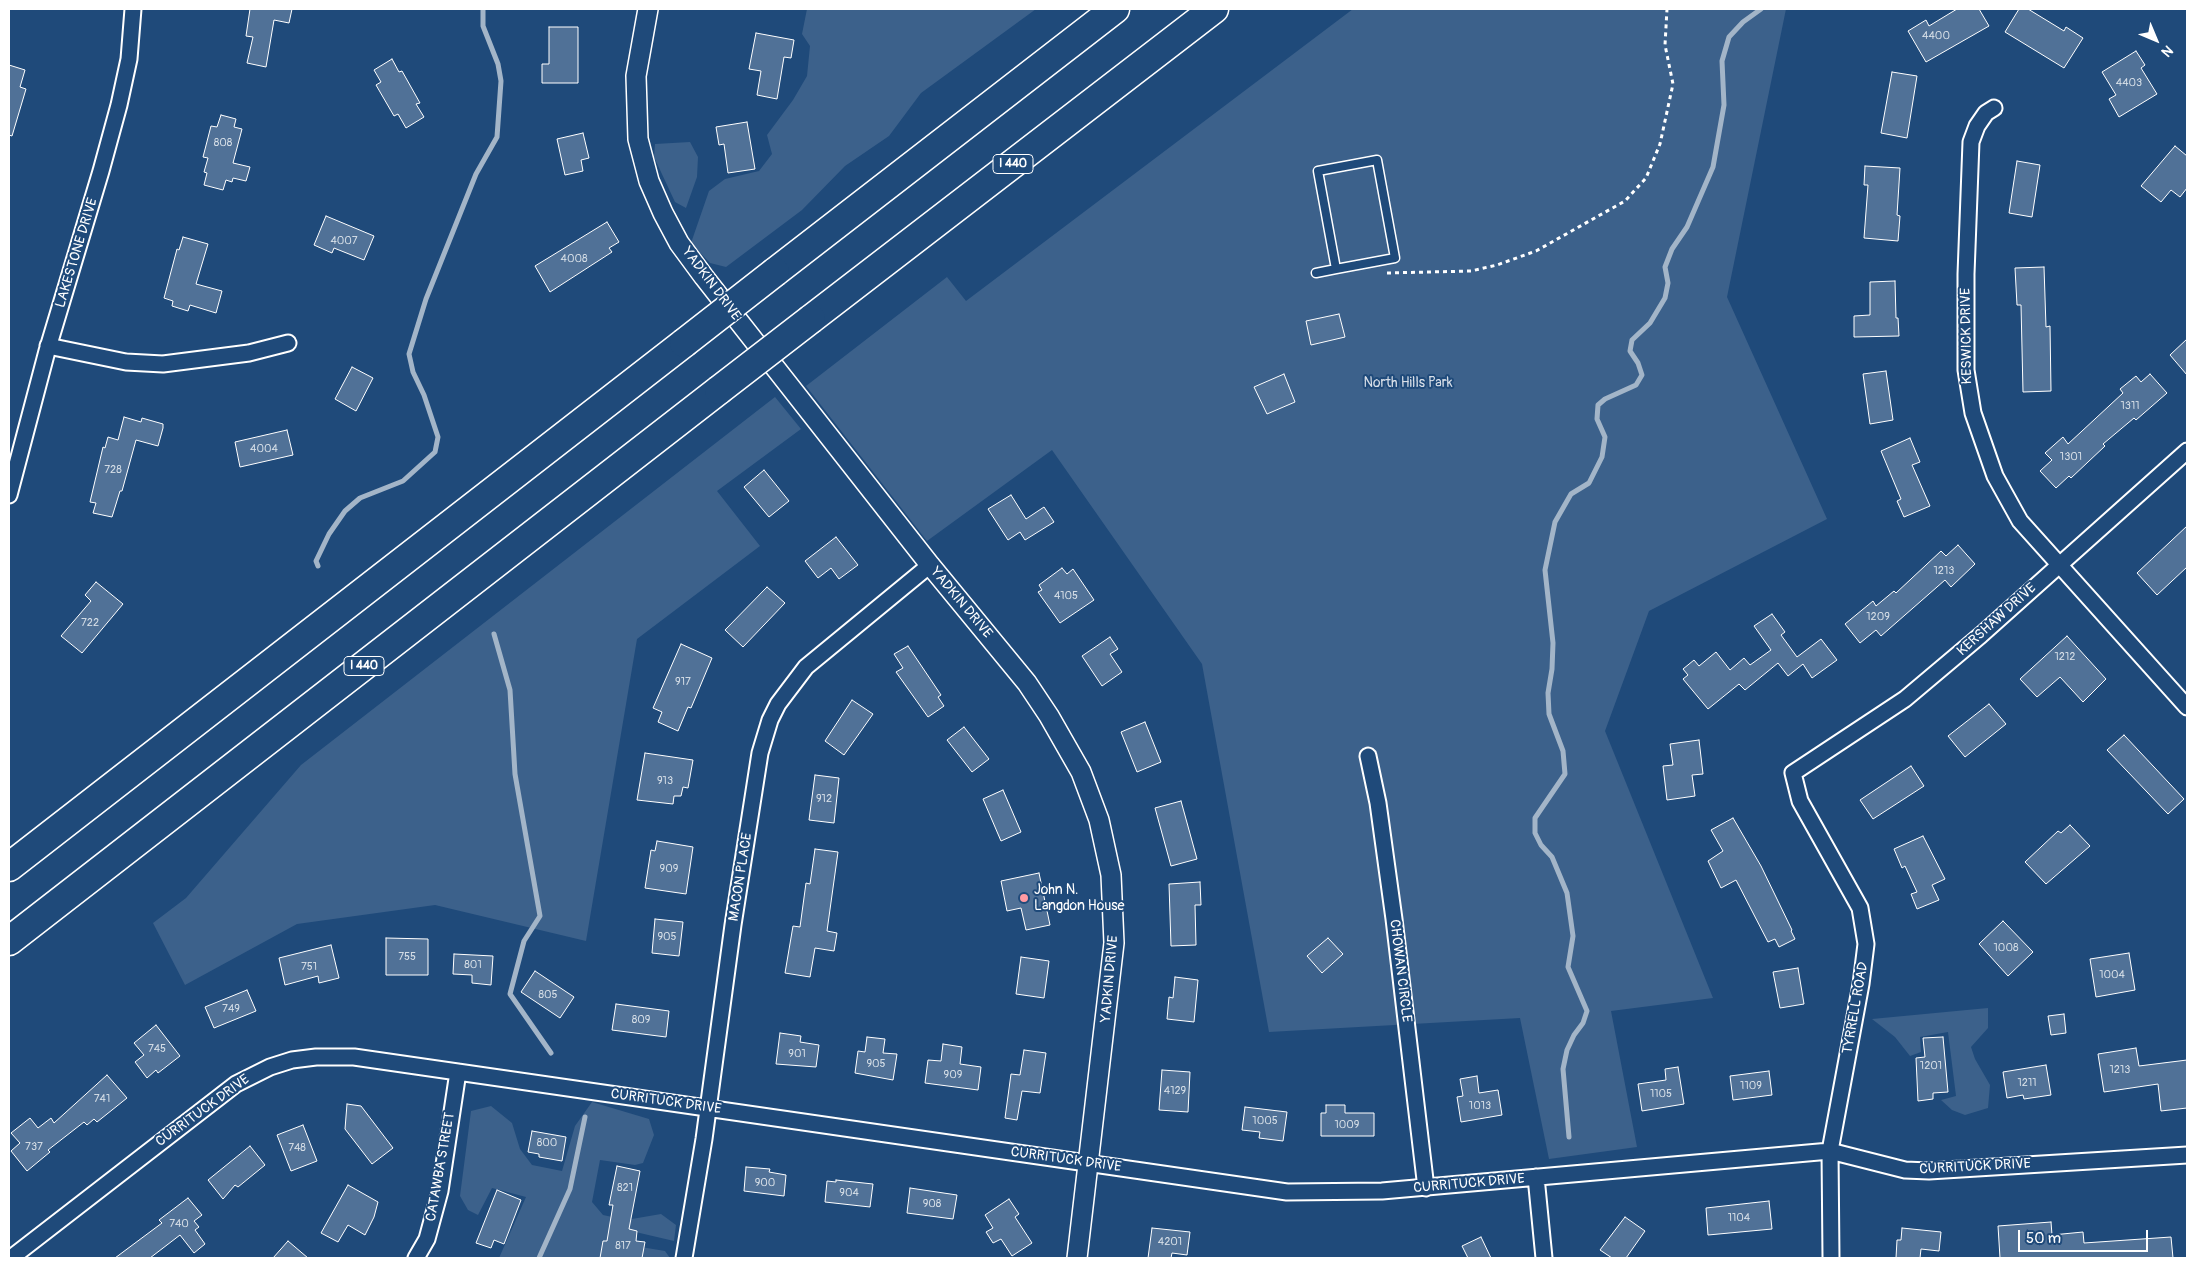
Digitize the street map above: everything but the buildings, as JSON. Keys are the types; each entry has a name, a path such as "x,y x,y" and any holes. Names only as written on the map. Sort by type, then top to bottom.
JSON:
{"highway":[{"path":"9,867 1115,9"},
{"name":"I 440","path":"9,941 1214,9"}],"street":[{"name":"LAKESTONE DRIVE","path":"9,495 48,346 102,171 119,105 128,59 133,9"},
{"name":"YADKIN DRIVE","path":"648,9 636,76 638,139 649,181 662,214 704,277 930,565 1023,677 1049,716 1081,772 1099,820 1112,883 1114,943 1077,1258"},
{"name":"KESWICK DRIVE","path":"1994,108 1986,113 1977,126 1971,142 1966,274 1966,370 1972,413 1987,456 2005,498 2020,521 2187,707"},
{"path":"48,346 126,362 163,364 249,353 288,343"},
{"name":"KERSHAW DRIVE","path":"1793,773 1904,699 1977,638 2187,451"},
{"name":"MACON PLACE","path":"684,1258 760,752 770,720 778,704 806,666 930,565"},
{"name":"CHOWAN CIRCLE","path":"1368,756 1378,803 1394,919 1426,1188"},
{"name":"TYRRELL ROAD","path":"1793,773 1800,800 1860,908 1866,944 1861,984 1830,1150 1831,1258"},
{"name":"CURRITUCK DRIVE","path":"11,1258 236,1084 270,1067 316,1056 338,1056 458,1072 1286,1192 1382,1191 1426,1188 1830,1150 1905,1170 1929,1171 2187,1155"},
{"name":"CATAWBA STREET","path":"416,1258 427,1239 440,1191 458,1072"},
{"path":"1536,1177 1544,1258"}],"lane":[{"path":"1316,273 1395,258 1377,160 1318,171 1336,269"}],"path":[{"path":"1421,274 1471,270 1497,265 1536,251 1625,201 1646,178 1662,136 1673,84 1666,45 1667,9"}],"green space":[{"path":"807,9 1036,9 921,93 889,136 845,166 802,210 726,267 710,263 691,243 709,191 725,179 759,171 772,154 767,135 793,100 807,76 810,46 802,34"},
{"name":"North Hills Park","path":"1353,9 1786,9 1727,297 1827,519 1649,611 1605,731 1713,998 1611,1011 1637,1147 1549,1159 1520,1018 1269,1032 1202,664 1052,450 927,541 806,386 947,277 966,301"},
{"path":"690,142 698,157 697,177 686,208 675,202 654,157 655,144"},
{"path":"775,397 801,429 717,491 760,546 637,639 586,941 435,905 297,924 185,985 153,923 186,898 301,765"},
{"path":"1988,1008 1988,1028 1971,1047 1975,1059 1990,1085 1988,1108 1965,1115 1952,1110 1941,1100 1956,1096 1948,1032 1920,1037 1921,1052 1910,1056 1895,1037 1872,1019"},
{"path":"592,1102 649,1119 654,1135 643,1163 635,1165 600,1160 592,1202 603,1215 626,1220 661,1214 676,1225 674,1241 627,1230 612,1235 607,1258 499,1258 526,1197 492,1188 478,1215 468,1210 460,1196 471,1111 491,1106 512,1123 520,1149 532,1165 562,1171 575,1126"},
{"path":"641,1247 665,1251 670,1258 636,1258"}],"waterway":[{"path":"318,566 316,561 329,534 345,511 360,498 403,481 435,452 438,437 424,395 413,372 409,354 426,299 476,174 497,137 501,81 498,64 483,26 483,9"},
{"path":"1569,1137 1563,1069 1567,1050 1574,1035 1583,1023 1587,1011 1568,967 1573,936 1567,893 1552,857 1541,845 1535,833 1535,818 1565,774 1563,751 1549,714 1548,693 1552,669 1553,643 1545,570 1555,522 1571,494 1589,483 1602,457 1605,437 1597,419 1598,405 1605,399 1636,385 1642,375 1638,363 1630,351 1632,340 1650,323 1665,298 1668,283 1665,267 1672,249 1687,227 1713,167 1724,105 1722,61 1729,37 1743,22 1761,9"},
{"path":"494,634 510,690 515,774 540,916 524,941 510,994 551,1053"},
{"path":"539,1258 570,1189 585,1117"}],"place":[{"name":"John N. Langdon House","path":"1024,898"}]}
